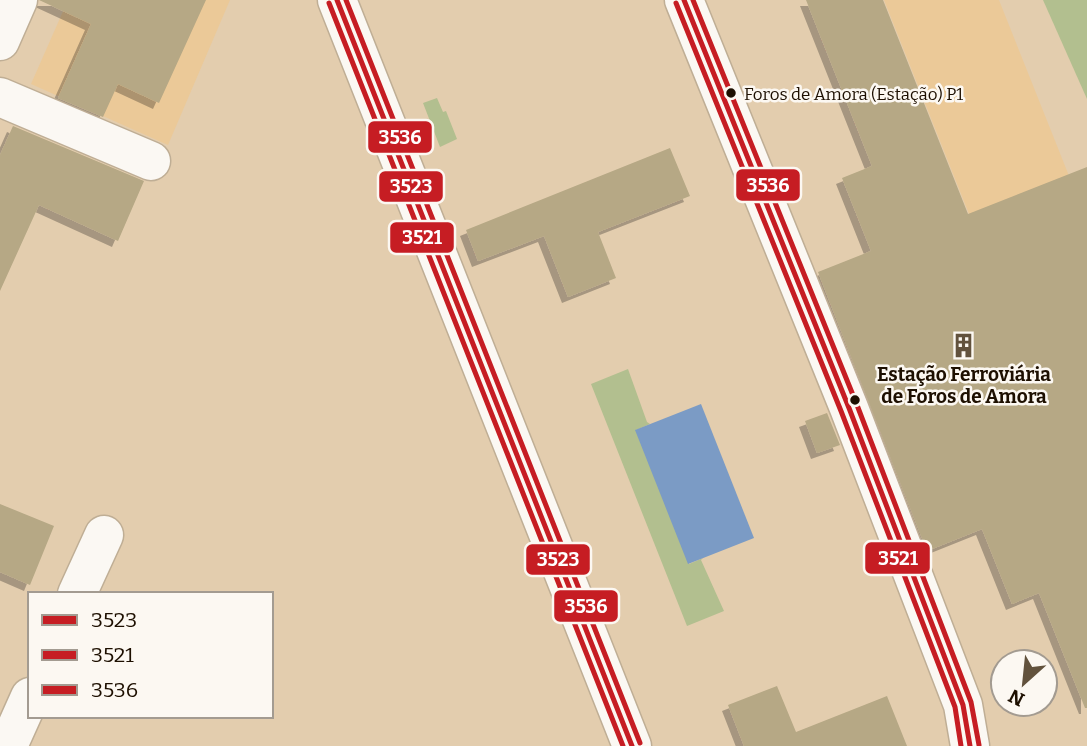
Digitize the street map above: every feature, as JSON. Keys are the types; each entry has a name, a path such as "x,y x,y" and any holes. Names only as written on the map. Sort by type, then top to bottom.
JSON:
{"street":[{"path":"0,40 18,0"},
{"path":"337,0 632,746"},
{"path":"684,0 849,408 963,705 970,746"},
{"path":"0,97 151,161"},
{"path":"78,592 104,535"},
{"path":"8,746 28,701"}],"shaded area":[{"path":"68,0 230,0 168,145 31,84"},
{"path":"884,0 999,0 1087,221 1087,511"}],"green space":[{"path":"1043,0 1087,0 1087,99"},
{"path":"437,98 443,112 446,111 457,139 440,147 423,103"},
{"path":"628,369 650,424 636,430 689,564 703,558 701,560 724,611 687,626 591,384"}],"water":[{"path":"701,404 754,538 688,564 635,430"}],"building":[{"path":"39,0 206,0 159,103 118,84 103,117 58,98 91,24"},
{"path":"806,0 883,0 968,214 1087,167 1087,708 1039,593 1012,604 982,529 927,551 818,272 871,251 842,178 872,166"},
{"path":"13,126 144,181 118,241 39,205 0,291 0,155"},
{"path":"670,148 690,196 598,232 616,278 568,297 544,236 478,261 466,230"},
{"path":"827,413 840,445 817,453 805,421"},
{"path":"0,504 54,526 30,585 0,572"},
{"path":"777,686 796,732 887,696 907,746 744,746 728,705"}],"transit line":[{"name":"3523","path":"337,0 632,746"},
{"name":"3536","path":"346,0 640,743"},
{"name":"3523","path":"684,0 849,408 963,705 970,746"},
{"name":"3536","path":"693,0 857,405 971,702 979,745"},
{"name":"3521","path":"329,3 623,746"},
{"name":"3521","path":"676,3 841,411 955,707 961,746"}],"place":[{"name":"Foros de Amora (Estação) P1","path":"731,93"},
{"name":"Estação Ferroviária de Foros de Amora","path":"964,346"}]}
